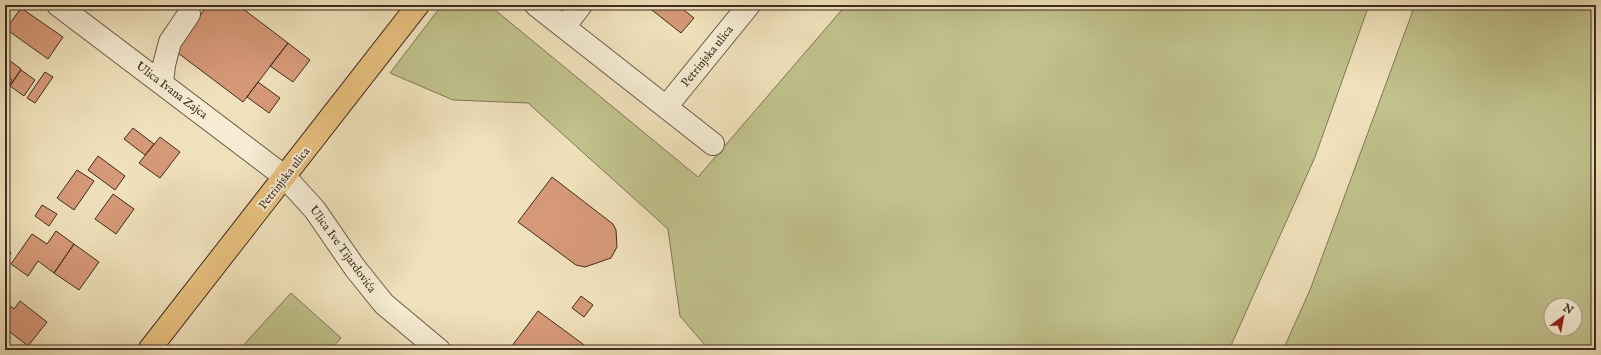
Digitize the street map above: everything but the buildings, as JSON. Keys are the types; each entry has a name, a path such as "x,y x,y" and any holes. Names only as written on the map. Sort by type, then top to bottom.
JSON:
{"main road":[{"name":"Petrinjska ulica","path":"149,350 418,5"}],"street":[{"name":"Ulica Ivana Zajca","path":"58,5 285,177"},
{"path":"536,5 713,144"},
{"path":"564,27 581,5"},
{"name":"Petrinjska ulica","path":"666,107 749,5"},
{"path":"162,83 164,65 170,42 189,14"},
{"name":"Ulica Ive Tijardovića","path":"285,177 315,210 355,268 384,304 439,350"}],"green space":[{"path":"442,5 489,5 698,177 846,5 1369,5 1315,157 1229,350 709,350 680,316 668,229 528,103 453,100 390,73"},
{"path":"1414,5 1596,5 1596,350 1283,350 1310,290"},
{"path":"291,293 341,338 330,350 239,350"}]}
